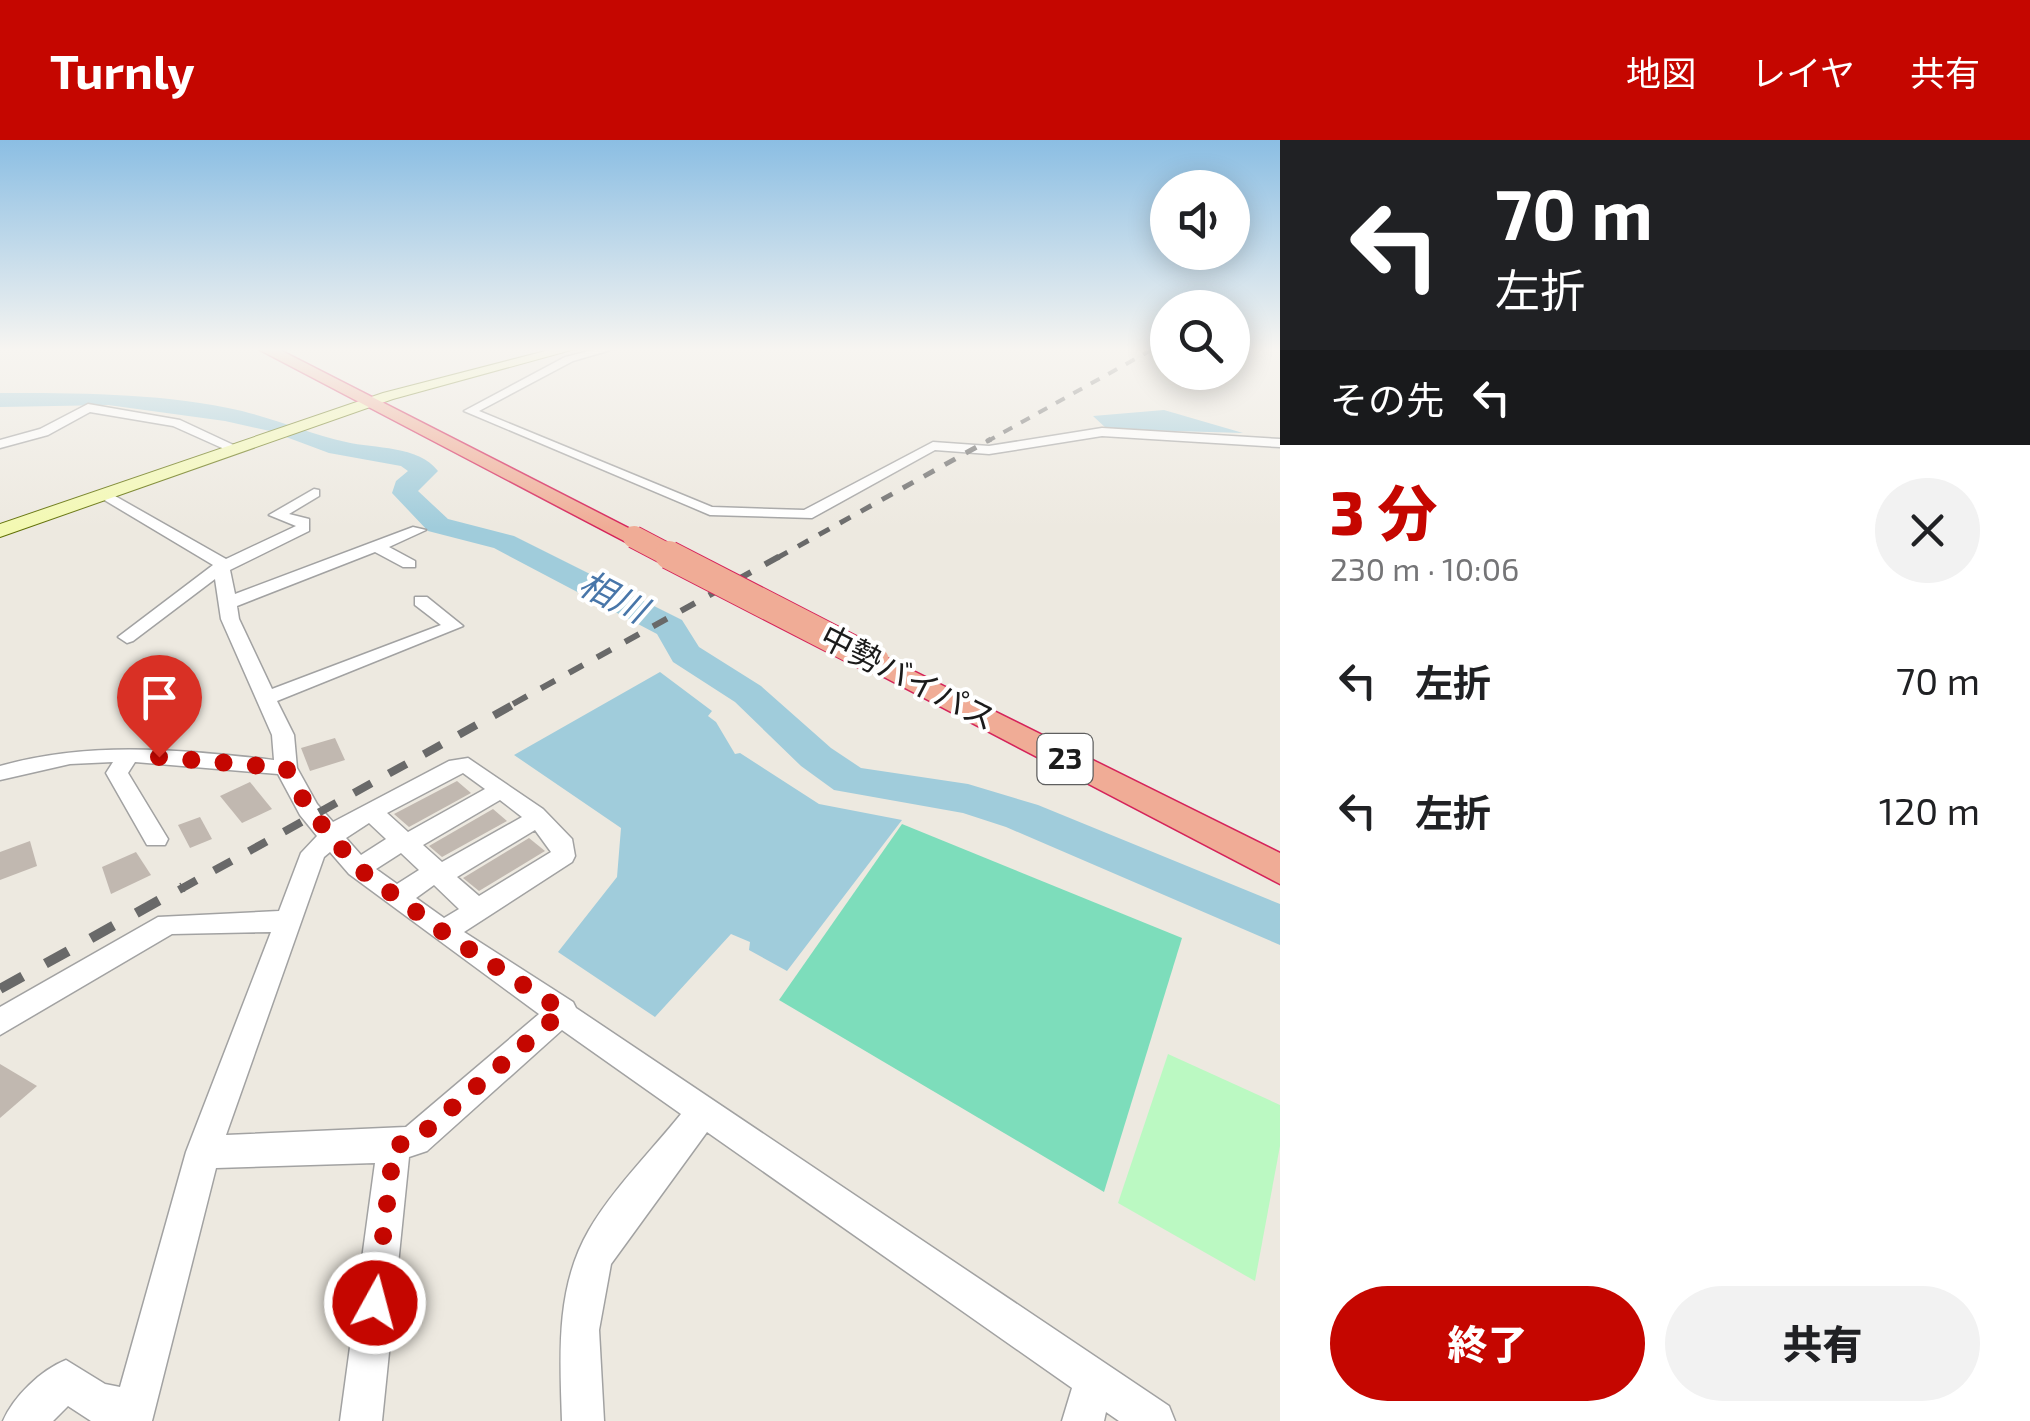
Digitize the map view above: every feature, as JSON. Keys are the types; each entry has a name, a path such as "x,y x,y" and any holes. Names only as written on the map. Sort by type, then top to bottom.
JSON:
{"highway":[{"name":"中勢バイパス","path":"397,409 634,537 1268,864"}],"main road":[{"path":"0,531 352,409"}],"street":[{"path":"0,444 44,432 87,409"},
{"path":"93,409 176,423 236,449"},
{"path":"474,409 470,411 710,512 807,515 932,446 989,450 1102,432 1280,443"},
{"path":"126,637 222,567 307,525 276,515 314,493"},
{"path":"103,495 176,534 222,567 230,619 283,735 286,768 308,808 358,868 443,932 1154,1421"},
{"path":"228,603 418,530"},
{"path":"376,546 409,564"},
{"path":"266,698 454,626 421,601"},
{"path":"0,773 58,757 128,755 286,768"},
{"path":"128,755 117,773 156,840"},
{"path":"24,1421 66,1380 96,1403 132,1415 204,1152 313,852 371,811 457,766 468,766 564,845 563,856 443,932"},
{"path":"358,868 501,790"},
{"path":"371,811 478,911"},
{"path":"397,897 536,819"},
{"path":"0,1022 167,924 287,922"},
{"path":"204,1152 394,1146 415,1140 563,1011"},
{"path":"583,1421 581,1303 590,1265 602,1242 704,1112"},
{"path":"360,1421 394,1146"},
{"path":"1082,1421 1095,1380"}],"green space":[{"path":"902,824 1182,938 1104,1192 779,1000"},
{"path":"1168,1054 1280,1105 1280,1146 1255,1281 1118,1203"}],"water":[{"path":"1164,410 1243,433 1107,429 1093,416"},
{"path":"660,672 712,711 708,716 716,722 735,754 740,753 819,804 902,820 787,971 749,950 750,942 731,934 655,1017 558,952 617,877 621,828 514,755"}],"building":[{"path":"335,738 345,760 310,771 301,748"},
{"path":"457,781 471,793 409,827 394,814"},
{"path":"250,782 272,809 242,823 220,796"},
{"path":"493,809 507,821 442,857 429,846"},
{"path":"200,817 212,839 190,848 178,825"},
{"path":"529,838 545,851 479,891 463,878"},
{"path":"30,841 37,866 0,880 0,852"},
{"path":"136,852 151,875 111,894 102,867"},
{"path":"0,1064 37,1086 0,1118"}],"waterway":[{"name":"相川","path":"184,409 225,414 277,426 338,448 408,460 425,471 405,487 405,493 438,525 504,542 670,627 686,654 748,694 816,757 849,780 968,799 1022,816 1089,841 1280,925"}],"railway":[{"path":"986,442 1046,409"},
{"path":"777,558 991,439"},
{"path":"513,704 782,555"},
{"path":"179,890 518,702"},
{"path":"0,989 183,887"}],"route":[{"path":"159,757 286,768 308,808 358,868 443,932 563,1011 415,1140 394,1146 375,1303"}]}
